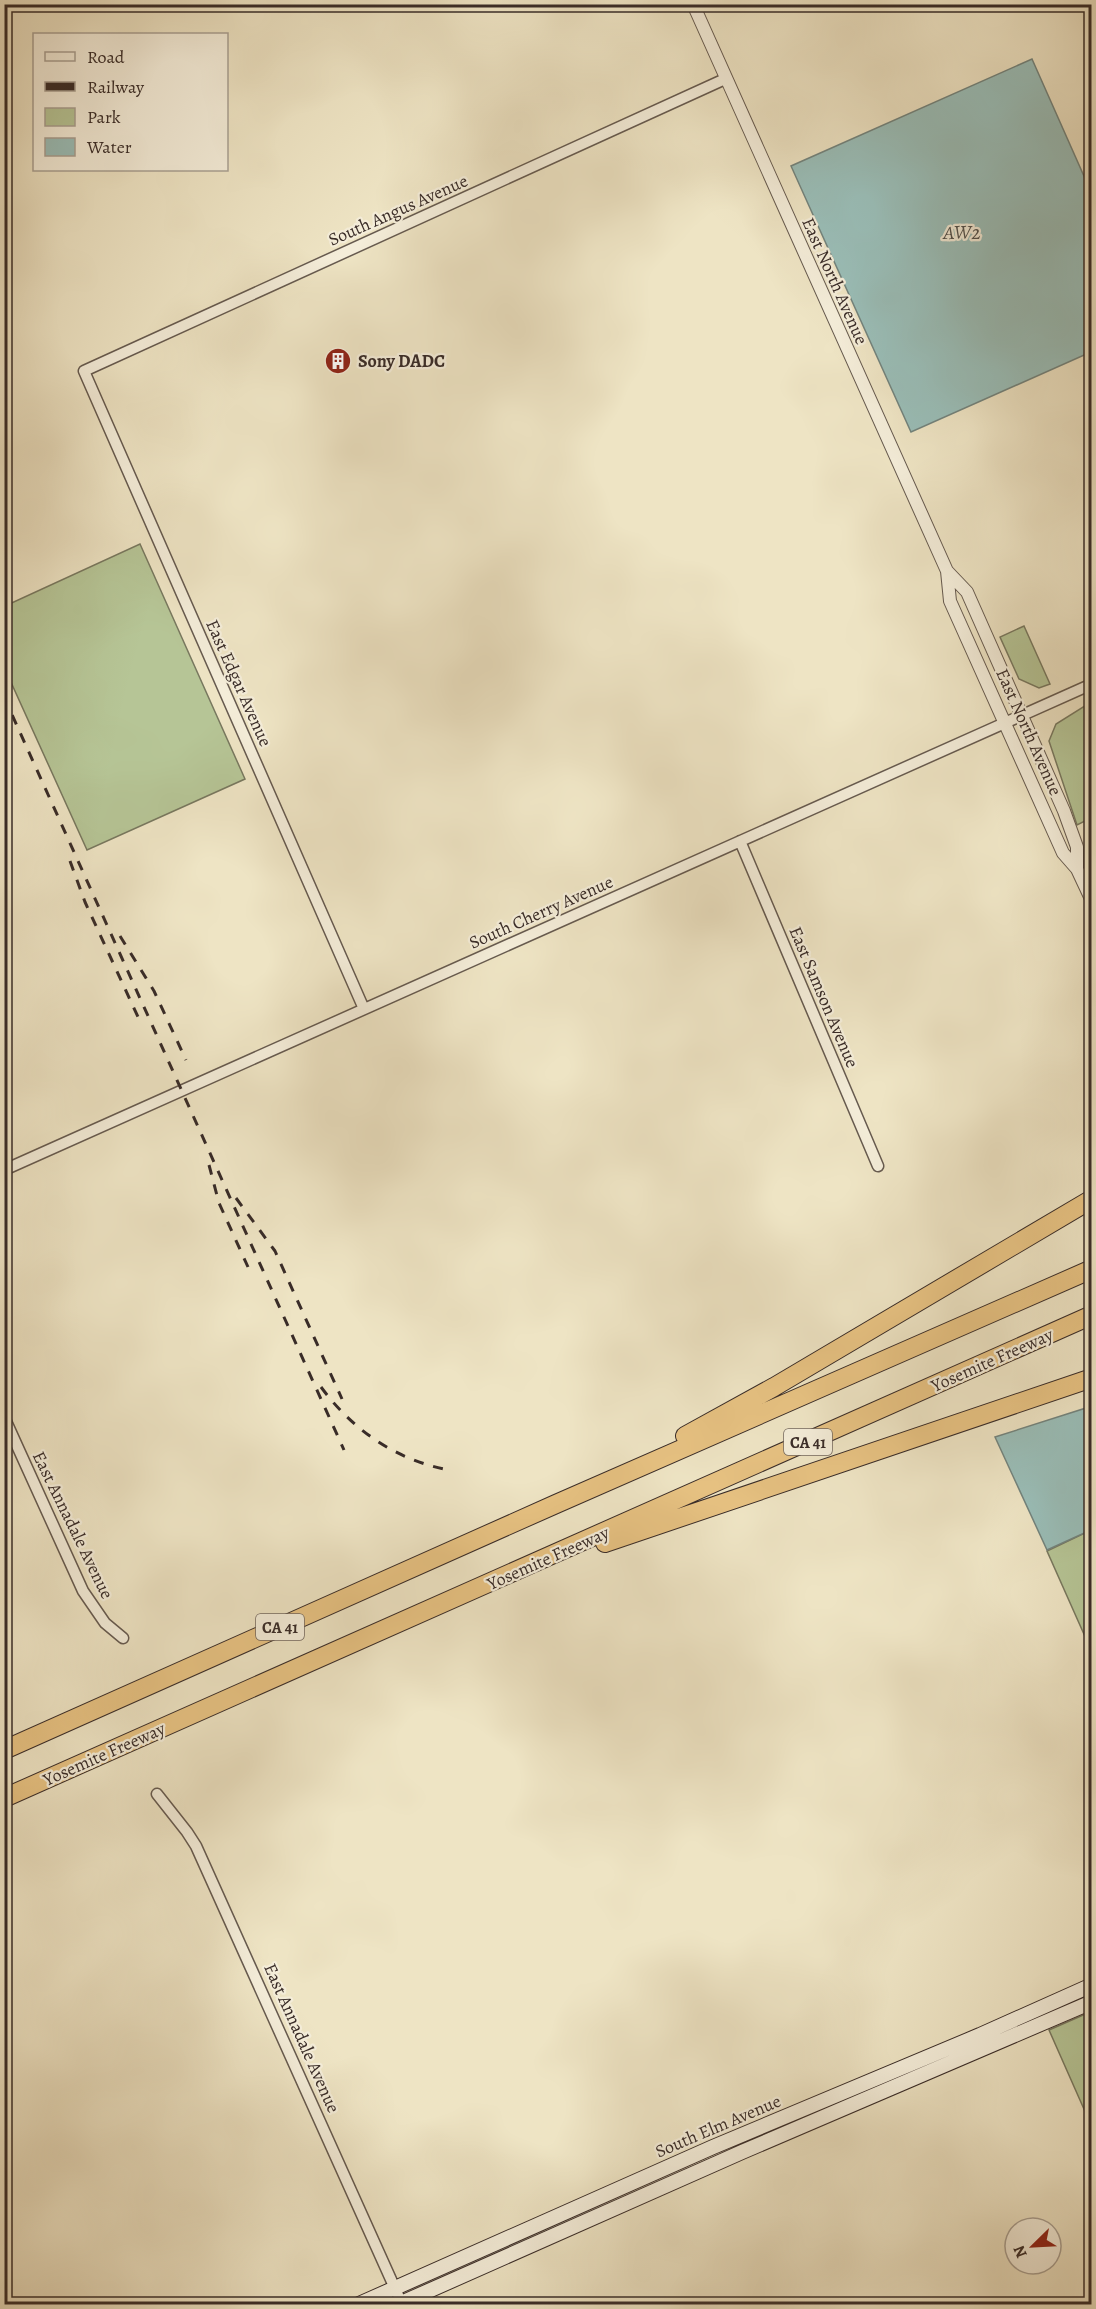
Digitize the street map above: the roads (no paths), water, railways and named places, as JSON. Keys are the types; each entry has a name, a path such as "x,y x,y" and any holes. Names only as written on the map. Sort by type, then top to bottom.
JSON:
{"highway":[{"path":"556,1504 774,1387 1092,1199"},
{"name":"CA 41","path":"4,1750 1092,1269"},
{"name":"Yosemite Freeway","path":"4,1798 1092,1315"},
{"path":"524,1569 651,1529 1092,1378"}],"main road":[{"name":"South Elm Avenue","path":"360,2304 724,2143 1092,1985"},
{"name":"South Elm Avenue","path":"401,2304 742,2152 1092,2002"},
{"path":"910,2064 916,2079"}],"street":[{"name":"East North Avenue","path":"693,4 946,571 950,601 1063,853 1077,870 1092,901"},
{"name":"South Angus Avenue","path":"84,371 725,79"},
{"name":"East Edgar Avenue","path":"84,371 364,1009"},
{"name":"East North Avenue","path":"946,571 967,592 1022,715 1077,847 1077,870"},
{"name":"South Cherry Avenue","path":"4,1170 1092,684"},
{"name":"East Samson Avenue","path":"740,841 878,1166"},
{"name":"East Annadale Avenue","path":"4,1417 83,1591 105,1623 123,1638"},
{"name":"East Annadale Avenue","path":"157,1794 196,1846 401,2304"}],"water":[{"name":"AW2","path":"1032,59 1091,192 1091,352 911,432 791,166"},
{"path":"1086,1408 1092,1420 1091,1530 1047,1550 995,1437"}],"railway":[{"path":"4,697 344,1450"},
{"path":"70,861 85,902 138,1017"},
{"path":"120,936 154,991 186,1060"},
{"path":"209,1165 219,1203 248,1267"},
{"path":"236,1198 275,1251 342,1399"},
{"path":"321,1387 346,1416 375,1440 408,1457 444,1469"}],"place":[{"name":"Sony DADC","path":"338,361"}]}
